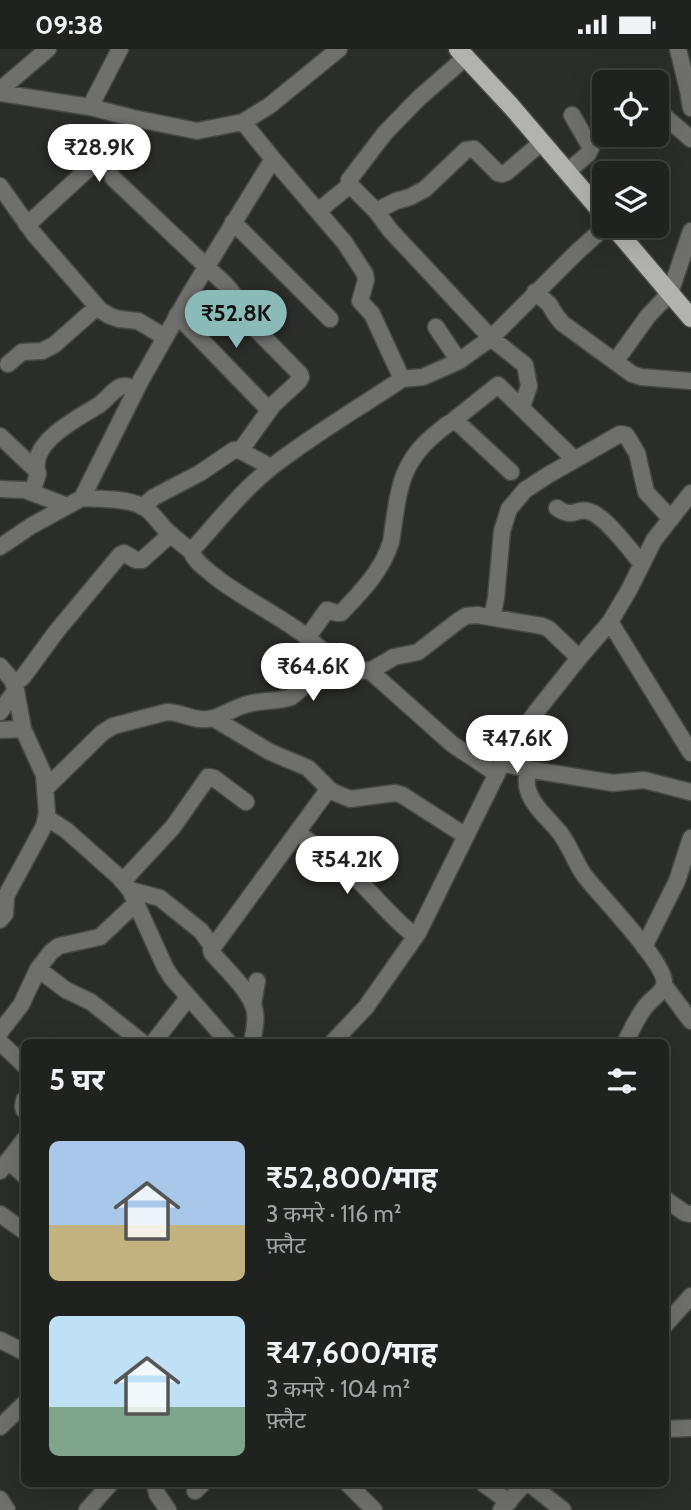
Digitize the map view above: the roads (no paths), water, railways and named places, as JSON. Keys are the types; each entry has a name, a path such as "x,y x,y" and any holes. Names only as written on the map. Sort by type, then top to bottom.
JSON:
{"main road":[{"path":"462,53 592,201"},
{"path":"623,238 691,317"}],"street":[{"path":"0,91 48,49"},
{"path":"90,107 120,49"},
{"path":"0,91 90,107 197,131 243,122 269,106 339,49"},
{"path":"678,49 690,89 691,108"},
{"path":"462,53 386,133 350,177 350,185 491,338 525,365 529,386 522,407"},
{"path":"567,172 588,154 590,148 572,115"},
{"path":"27,225 123,140 133,118"},
{"path":"669,120 691,139"},
{"path":"243,122 345,243 365,274 361,304 372,314 402,379"},
{"path":"376,211 425,189 466,150 474,149 502,174 542,142"},
{"path":"82,498 136,389 171,326 274,159"},
{"path":"113,178 231,291 241,314 300,374 299,381 278,400 240,451"},
{"path":"318,211 350,185"},
{"path":"0,187 27,225 97,307 120,319 171,326"},
{"path":"233,222 330,319"},
{"path":"615,362 648,316 670,293 691,231"},
{"path":"191,551 271,467 402,379 423,377 459,361 491,338 593,238"},
{"path":"536,292 549,304 562,323 632,374 691,381"},
{"path":"8,364 22,352 42,351 54,345 97,307"},
{"path":"139,313 171,326 269,411"},
{"path":"436,327 459,361"},
{"path":"307,638 327,610 341,613 370,581 388,552 401,481 407,467 426,442 498,385 575,460"},
{"path":"32,492 37,477 36,461 49,439 121,387 136,389"},
{"path":"454,420 511,472"},
{"path":"492,617 502,531 509,509 525,490 620,434 626,435 637,453 646,492 671,519"},
{"path":"0,436 37,471"},
{"path":"142,507 234,450 271,467"},
{"path":"0,489 32,492 67,506"},
{"path":"342,1039 415,936 508,751 536,712 610,622 654,540 691,493"},
{"path":"0,547 82,498 129,502 148,510 191,551 197,562 307,638 335,665"},
{"path":"557,508 568,513 585,510 600,516 642,564"},
{"path":"0,712 56,632 120,555 124,553 136,560 142,560 171,534"},
{"path":"46,788 102,733 113,726 167,712 198,719 214,718 251,703 291,697 328,666 369,670 394,657 418,652 466,617 477,615 542,626 549,629 579,658"},
{"path":"610,622 691,753"},
{"path":"0,666 15,687 23,729 40,762 46,788 47,818 11,885 6,896 5,914 0,920"},
{"path":"369,670 452,744 499,768 527,776 613,783 644,780 691,791"},
{"path":"214,718 270,752 308,768 331,792 350,799 389,793 402,795 466,836"},
{"path":"0,730 23,729"},
{"path":"527,776 528,792 537,807 560,833 585,876 661,970 664,979 662,990 646,1006 627,1039"},
{"path":"0,1032 20,1005 38,969 51,952 59,946 100,937 208,777 214,778 246,802"},
{"path":"212,946 325,795 331,792"},
{"path":"47,818 66,830 130,891 166,967 188,997 225,1039"},
{"path":"297,832 349,873 396,922 415,936"},
{"path":"644,947 687,865 691,838"},
{"path":"130,891 160,898 201,931 212,946 212,953 253,1004"},
{"path":"38,969 66,990 84,997 138,1039"},
{"path":"252,1039 255,1014 253,1004 257,981"},
{"path":"664,985 691,1021"},
{"path":"156,1039 188,997"},
{"path":"0,1042 21,1062"},
{"path":"21,1144 4,1166 21,1174"},
{"path":"669,1202 691,1214"},
{"path":"0,1214 21,1229"},
{"path":"669,1321 691,1296"},
{"path":"0,1340 21,1350"},
{"path":"0,1427 21,1415"},
{"path":"669,1429 691,1428"},
{"path":"87,1510 107,1487"},
{"path":"155,1487 156,1495 168,1510"},
{"path":"351,1487 374,1510"},
{"path":"487,1487 505,1506 521,1487"},
{"path":"534,1487 563,1510"},
{"path":"0,1499 7,1510"}]}
